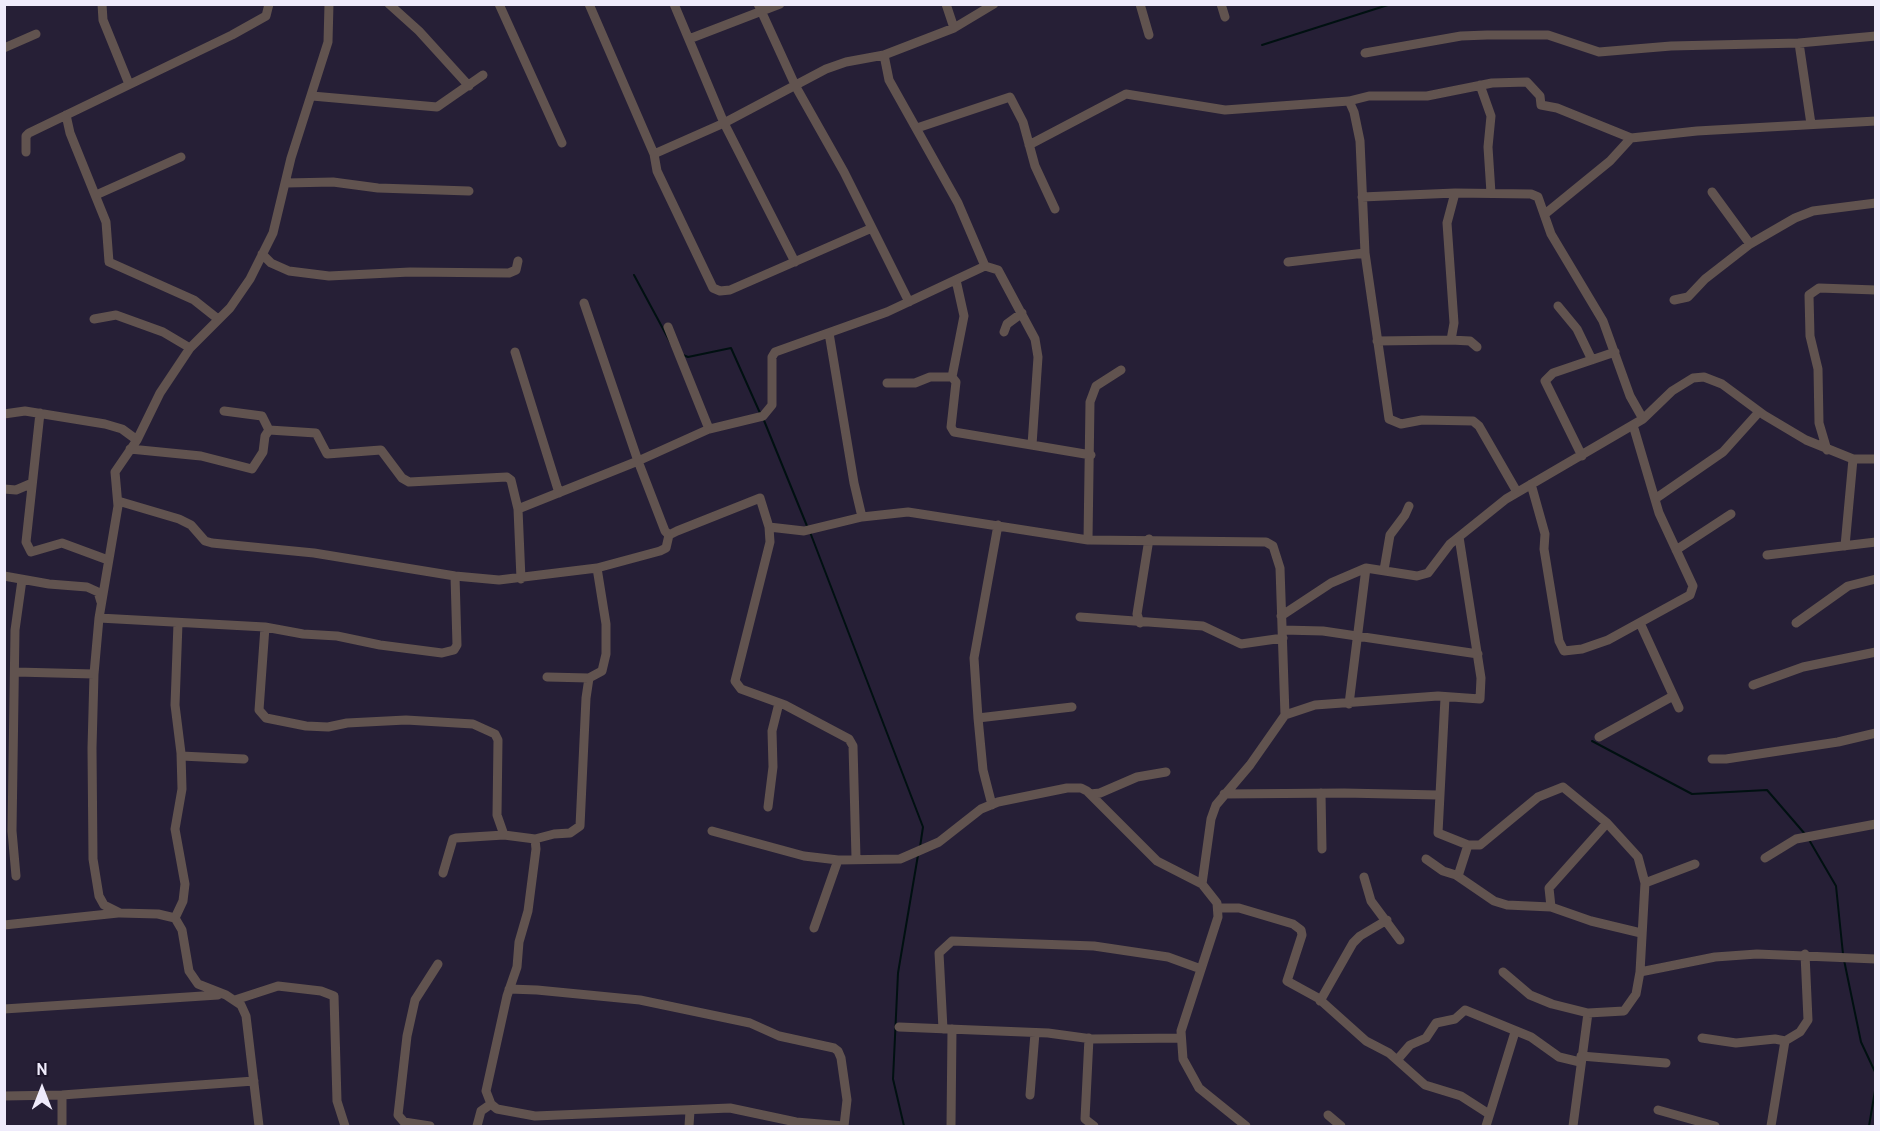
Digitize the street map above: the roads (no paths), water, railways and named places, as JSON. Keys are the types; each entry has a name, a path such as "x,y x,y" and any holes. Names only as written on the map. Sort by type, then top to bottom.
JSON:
{"street":[{"path":"102,4 103,18 129,84"},
{"path":"26,152 26,136 29,133 232,35 266,16 269,4"},
{"path":"120,913 104,905 94,880 92,748 94,674 99,618 114,535 117,501 115,472 137,440 160,393 190,348 218,320 250,279 275,228 279,202 291,158 328,42 329,4"},
{"path":"389,4 419,31 469,86"},
{"path":"499,4 562,143"},
{"path":"589,4 654,154 657,171 713,288 720,291 730,290 872,228"},
{"path":"674,4 724,123 795,262"},
{"path":"689,39 760,9 780,4"},
{"path":"946,4 954,27"},
{"path":"654,154 724,123 846,62 884,55 954,27 994,4"},
{"path":"1140,4 1149,35"},
{"path":"1221,4 1225,17"},
{"path":"760,9 796,87 844,172 909,302"},
{"path":"4,48 36,34"},
{"path":"1365,53 1461,36 1488,35 1548,35 1599,52 1671,46 1799,43 1875,36"},
{"path":"1799,43 1812,124"},
{"path":"884,55 889,80 958,203 985,266"},
{"path":"312,96 428,108 441,106 483,75"},
{"path":"1029,145 1126,94 1225,110 1349,101 1369,96 1427,96 1480,85 1527,82 1540,96 1541,105 1557,108 1631,138 1875,121"},
{"path":"1480,85 1491,116 1488,147 1491,193"},
{"path":"917,128 1010,97 1023,122 1035,166 1055,209"},
{"path":"1349,101 1354,112 1360,141 1365,253 1389,419 1401,424 1422,420 1473,421 1479,426 1517,492"},
{"path":"66,115 70,133 107,228 109,262 194,300 218,320"},
{"path":"1545,214 1610,161 1631,138"},
{"path":"96,195 181,157"},
{"path":"286,183 333,182 378,188 469,191"},
{"path":"1712,192 1750,244"},
{"path":"1362,197 1455,193 1536,195 1543,204 1551,234 1603,321 1630,396 1643,419"},
{"path":"1451,340 1454,322 1447,222 1455,193"},
{"path":"1674,300 1688,297 1705,279 1750,244 1794,218 1814,211 1875,203"},
{"path":"1288,262 1365,253"},
{"path":"262,254 271,263 289,271 329,276 410,272 509,273 516,270 518,261"},
{"path":"518,509 638,461 709,429 757,419 768,412 772,405 772,357 775,352 909,302 985,266 998,270 1035,339 1038,357 1032,445"},
{"path":"952,377 964,316 957,280"},
{"path":"1827,450 1819,423 1818,369 1810,336 1809,295 1819,288 1875,290"},
{"path":"584,303 638,461 664,531 669,535"},
{"path":"1558,306 1578,329 1592,360"},
{"path":"1004,332 1007,324 1022,313"},
{"path":"94,319 116,315 163,332 190,348"},
{"path":"668,327 709,429"},
{"path":"829,333 854,483 862,517"},
{"path":"1377,341 1470,341 1477,347"},
{"path":"515,352 559,494"},
{"path":"1582,456 1545,381 1553,373 1616,352"},
{"path":"1088,540 1092,390 1122,370"},
{"path":"888,383 912,384 930,376 952,377 957,382 951,427 954,432 1091,455"},
{"path":"1281,616 1331,583 1366,568 1422,576 1428,573 1459,537 1517,492 1643,419 1682,384 1704,377 1722,384 1759,412 1806,440 1853,459 1875,459"},
{"path":"224,411 262,416 269,430"},
{"path":"1655,499 1723,452 1759,412"},
{"path":"4,414 40,413 105,424 122,429 137,440"},
{"path":"40,413 30,484 31,517 26,542 31,552 62,543 108,560"},
{"path":"1531,484 1545,534 1544,549 1561,649 1569,651 1582,649 1608,640 1640,623 1692,592 1693,586 1655,499 1633,425"},
{"path":"130,449 201,456 252,469 263,452 265,436 269,430"},
{"path":"269,430 316,433 327,454 381,450 402,478 410,482 507,477 511,480 518,509 521,579"},
{"path":"1845,546 1853,459"},
{"path":"4,489 16,490 30,484"},
{"path":"669,535 758,498 762,499 770,542 735,681 741,689 779,703 844,735 853,746 856,858"},
{"path":"117,501 179,519 191,525 205,541 212,543 314,553 455,576 499,580 597,568 660,551 666,548 669,535"},
{"path":"1384,570 1390,535 1409,506"},
{"path":"769,528 804,531 862,517 908,512 1088,540 1266,542 1273,546 1278,561 1285,715 1250,765 1224,794 1211,819 1202,884"},
{"path":"1676,550 1731,514"},
{"path":"992,805 983,770 974,658 998,525"},
{"path":"1285,715 1315,705 1438,696 1480,699 1482,694 1478,654 1459,537"},
{"path":"1136,620 1149,539"},
{"path":"1767,555 1875,542"},
{"path":"547,676 589,678 602,671 606,654 606,624 597,568"},
{"path":"1349,704 1360,636 1366,568"},
{"path":"4,576 87,587 98,592 102,603"},
{"path":"99,618 265,627 303,634 337,636 380,645 450,652 457,645 455,576"},
{"path":"1796,623 1848,586 1875,579"},
{"path":"16,876 8,831 16,672 15,630 21,580"},
{"path":"1080,617 1203,626 1241,644 1283,634 1360,636 1478,654"},
{"path":"178,623 175,705 181,756 182,798 175,829 185,884 183,901 175,918 184,939 189,972 198,984 226,994 235,1000 241,1005 246,1016 259,1126"},
{"path":"1640,623 1679,708"},
{"path":"265,627 259,710 266,718 306,726 328,727 347,723 395,720 473,724 495,734 498,740 497,815 504,835"},
{"path":"4,630 15,630"},
{"path":"1753,685 1803,667 1875,652"},
{"path":"16,672 94,674"},
{"path":"443,873 453,839 504,835 535,839 570,833 580,826 589,678"},
{"path":"1599,737 1673,696"},
{"path":"1444,698 1438,833 1468,845 1480,845 1538,797 1561,786 1607,824 1638,857 1645,883 1640,972 1636,994 1629,1008 1615,1013 1588,1013 1530,995 1503,972"},
{"path":"768,807 773,767 772,731 779,703"},
{"path":"978,718 1072,706"},
{"path":"1712,759 1726,759 1838,742 1875,733"},
{"path":"181,756 244,759"},
{"path":"1090,794 1100,793 1137,777 1166,772"},
{"path":"712,831 782,852 838,860 900,859 926,849 981,809 1021,795 1081,788 1090,794 1157,861 1202,884 1213,895 1219,908 1218,917 1186,1012 1181,1038 1183,1059 1199,1088 1246,1126"},
{"path":"1321,793 1322,849"},
{"path":"1224,794 1438,795"},
{"path":"1551,907 1549,888 1607,824"},
{"path":"1765,858 1796,839 1875,824"},
{"path":"509,989 640,1000 750,1023 779,1036 834,1048 841,1058 847,1100 844,1126 796,1122 730,1108 542,1115 506,1112 491,1104 486,1090 509,989 518,967 520,933 528,910 536,849 535,839"},
{"path":"1458,876 1468,845"},
{"path":"1426,859 1443,871 1458,876 1487,897 1507,905 1551,907 1591,921 1641,933"},
{"path":"814,928 838,860"},
{"path":"1645,883 1695,864"},
{"path":"1364,877 1371,900 1400,940"},
{"path":"1219,908 1249,910 1293,924 1301,930 1300,941 1286,979 1320,1001 1366,1041 1397,1060 1425,1084 1461,1096 1489,1114"},
{"path":"4,925 120,913 158,914 175,918"},
{"path":"1320,1001 1353,943 1360,936 1387,920"},
{"path":"951,1126 948,1029 939,953 952,941 1094,946 1168,957 1201,969"},
{"path":"1640,972 1715,957 1805,954 1875,959"},
{"path":"1702,1038 1736,1043 1758,1039 1785,1041 1800,1032 1808,1020 1805,954"},
{"path":"430,1126 419,1126 401,1121 398,1114 407,1036 415,1000 438,964"},
{"path":"193,996 198,984"},
{"path":"235,1000 278,987 334,996 337,1101 345,1126"},
{"path":"4,1009 226,994"},
{"path":"1397,1060 1410,1045 1426,1038 1436,1023 1455,1019 1465,1010 1532,1037 1559,1057 1666,1063"},
{"path":"1573,1126 1588,1013"},
{"path":"899,1028 1035,1033 1089,1038 1181,1038"},
{"path":"1486,1126 1515,1032"},
{"path":"1030,1095 1035,1033"},
{"path":"1089,1038 1085,1119 1094,1126"},
{"path":"1771,1126 1785,1041"},
{"path":"4,1096 62,1095 254,1081"},
{"path":"62,1095 62,1126"},
{"path":"477,1126 481,1111 491,1104"},
{"path":"1658,1110 1715,1126"},
{"path":"689,1126 690,1111"},
{"path":"542,1115 543,1126"},
{"path":"1328,1115 1341,1126"}],"waterway":[{"path":"1262,45 1391,4"},
{"path":"634,275 675,351"},
{"path":"683,355 688,357 731,348 760,413"},
{"path":"763,418 807,526"},
{"path":"810,532 923,827 920,847"},
{"path":"1592,741 1692,794 1767,790 1805,834"},
{"path":"1808,838 1836,886 1843,954"},
{"path":"904,1126 893,1079 898,973 918,855"},
{"path":"1844,960 1861,1042 1876,1074"},
{"path":"1869,1126 1876,1085"}]}
